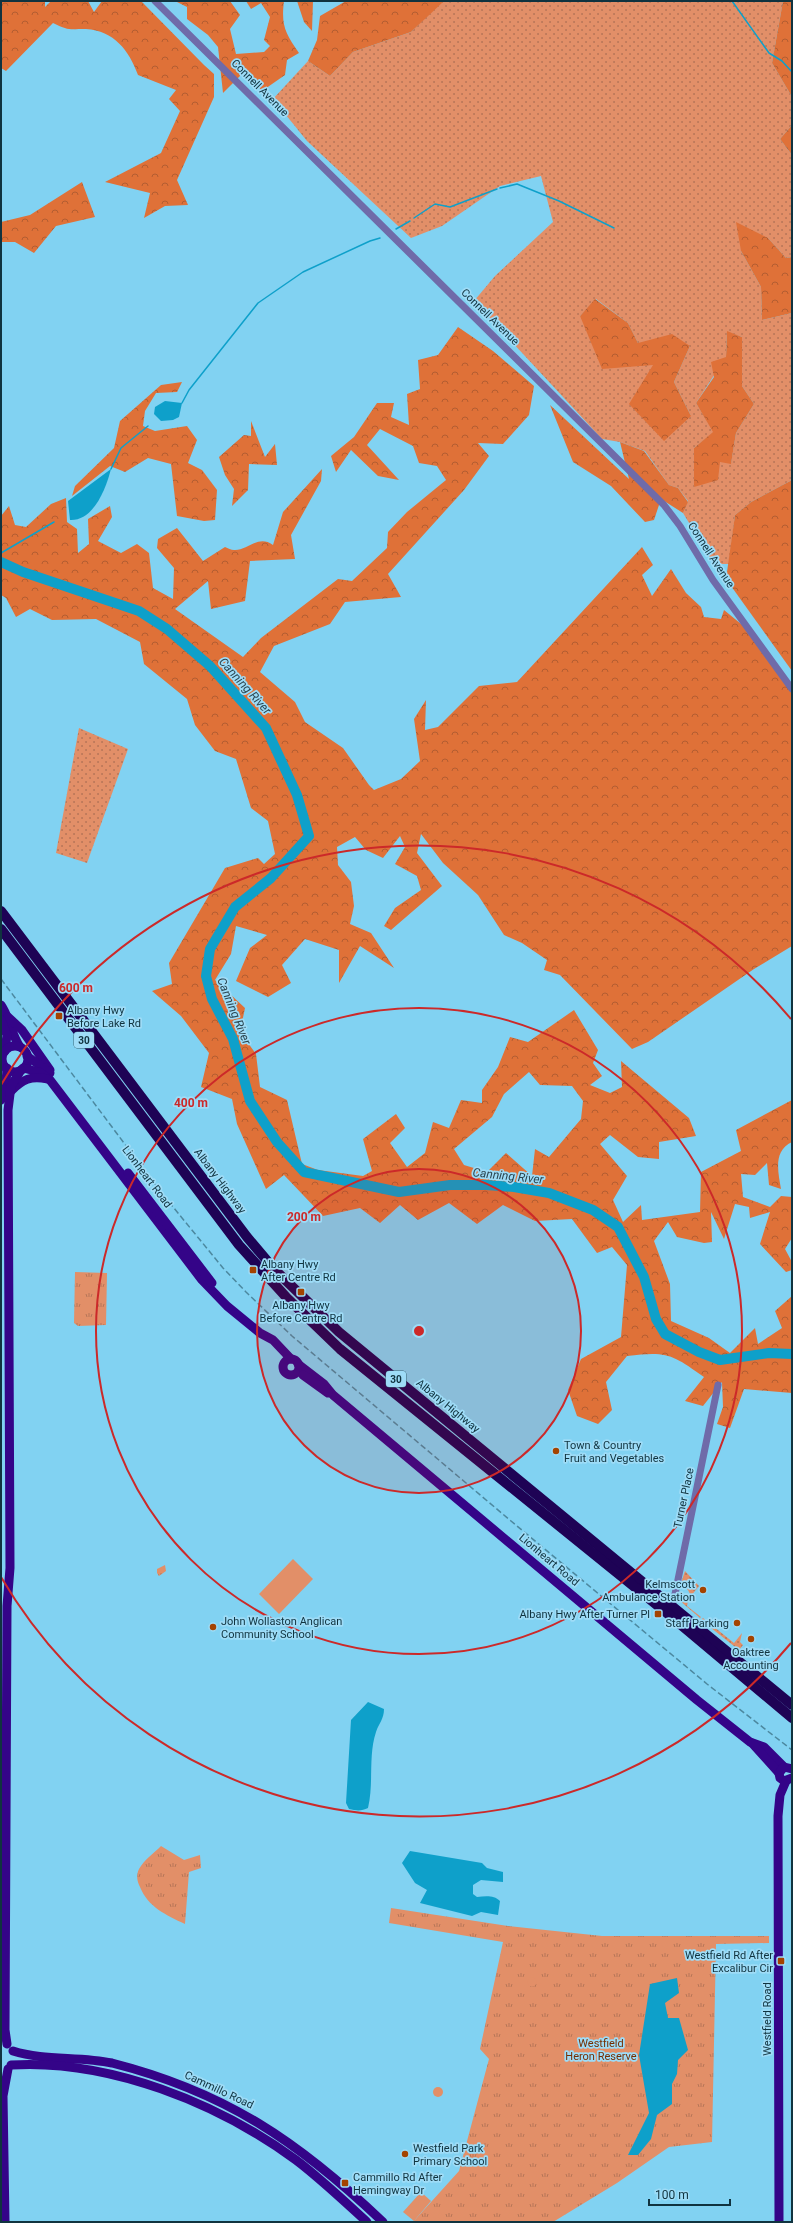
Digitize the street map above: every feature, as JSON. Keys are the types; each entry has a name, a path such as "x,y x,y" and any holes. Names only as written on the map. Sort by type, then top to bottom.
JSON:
{"highway":[{"name":"Albany Highway","path":"1,911 264,1259 331,1324 531,1489 670,1609 792,1718"},
{"name":"Albany Highway","path":"1,929 253,1262 323,1334 523,1499 670,1609 792,1704"},
{"path":"33,972 42,965"},
{"path":"168,1150 177,1143"},
{"path":"323,1334 331,1324"},
{"path":"523,1499 531,1489"}],"main road":[{"path":"1,1005 5,1018 14,1036 20,1047 28,1056 27,1063 14,1080 10,1093 8,1110 7,1338 10,1568 7,1606 5,2030 7,2068 3,2096 5,2222"},
{"path":"1,1100 6,1084 7,1068 2,1058 5,1051 5,1018"},
{"path":"5,1018 22,1030 51,1077 28,1078 19,1083 10,1093"},
{"path":"5,1051 10,1047 20,1047"},
{"name":"Lionheart Road","path":"28,1056 51,1077 202,1280 227,1306 260,1333 277,1352 283,1366"},
{"path":"7,1068 14,1071 22,1069"},
{"name":"Lionheart Road","path":"22,1069 39,1072 51,1077"},
{"name":"Lionheart Road","path":"260,1333 273,1340 295,1362 324,1384 333,1395 697,1700 750,1742 786,1776"},
{"path":"287,1360 295,1362 298,1369 295,1374 286,1374 283,1366 287,1360"},
{"name":"Lionheart Road","path":"295,1374 306,1377 315,1385 333,1395"},
{"name":"Westfield Road","path":"779,2222 778,1816 780,1795 786,1776"},
{"name":"Cammillo Road","path":"7,2046 23,2055 80,2058 110,2063 149,2073 206,2095 251,2118 294,2145 352,2192 383,2222"},
{"name":"Cammillo Road","path":"7,2068 49,2065 98,2071 160,2088 239,2124 288,2154 318,2178 367,2222"}],"street":[{"name":"Connell Avenue","path":"155,1 664,505 680,526 713,580 781,671 792,689"},
{"name":"Connell Avenue","path":"781,671 792,683"},
{"name":"Turner Place","path":"670,1609 718,1385"}],"green space":[{"path":"1,1 45,1 45,7 51,1 88,1 94,12 102,1 141,1 214,74 214,97 177,180 188,205 165,206 144,218 150,193 105,182 161,153 180,111 169,99 176,90 138,75 125,50 119,43 105,34 86,29 66,28 53,23 6,71 1,68"},
{"path":"175,1 230,1 240,15 230,29 236,54 264,52 270,46 264,40 270,17 261,3 251,9 246,1 284,1 283,16 285,28 290,40 299,53 287,60 285,75 262,91 244,72 223,93 218,47 208,35 187,19 187,7"},
{"path":"297,1 313,1 312,31 304,22"},
{"path":"346,1 443,2 411,32 353,52 330,76 308,61 317,40 320,16"},
{"path":"442,1 783,1 772,63 792,97 792,125 780,139 792,155 792,257 786,258 768,238 741,251 761,287 762,320 792,313 792,480 751,502 735,515 729,564 714,564 683,513 688,501 678,488 669,485 645,451 620,442 602,439 474,301 495,276 553,222 541,176 500,186 442,226 411,238 307,141 273,99 308,61 330,76 353,52 411,32","holes":["596,299 628,323 638,343 690,346 674,382 691,416 654,365 580,316","727,332 742,337 742,386 754,404 736,433 731,463 720,461 694,487 694,448 714,432 696,403 726,357"]},
{"path":"783,1 792,1 792,97 772,63"},
{"path":"792,125 792,155 780,139"},
{"path":"82,182 95,217 56,226 34,253 15,242 1,242 1,222 30,215"},
{"path":"736,222 768,238 786,258 792,257 792,313 762,320 761,287 741,251"},
{"path":"595,299 628,323 638,343 672,334 690,346 674,382 691,416 664,441 629,404 653,365 602,369 580,316"},
{"path":"458,327 493,351 534,386 529,415 503,444 478,443 489,456 464,490 388,574 401,597 345,602 330,624 274,646 260,672 295,702 305,722 343,748 374,790 401,779 420,761 414,719 426,700 425,730 438,727 479,686 517,682 642,547 653,565 642,575 652,596 671,569 686,593 701,607 704,617 721,619 724,610 746,628 792,693 792,946 754,969 648,1042 632,1049 560,975 544,970 547,960 522,943 504,935 478,895 443,863 421,834 417,853 442,886 391,930 384,926 395,908 421,890 417,876 395,864 405,847 400,836 383,858 366,850 355,837 337,847 338,865 351,882 354,906 350,924 371,933 394,968 360,946 339,983 339,950 305,939 282,965 291,983 268,997 236,981 250,948 267,935 236,926 231,954 215,980 245,1008 240,1032 256,1054 260,1087 287,1100 302,1164 318,1170 363,1176 372,1171 363,1139 396,1114 405,1128 390,1143 407,1167 425,1153 433,1122 449,1128 461,1100 482,1103 482,1090 498,1067 510,1037 528,1042 574,1010 598,1050 593,1063 602,1076 590,1085 610,1093 622,1087 621,1061 689,1118 696,1136 659,1142 659,1159 638,1157 610,1135 600,1144 627,1176 613,1200 623,1222 641,1205 642,1220 700,1212 701,1172 741,1151 736,1130 792,1100 792,1142 782,1151 778,1162 781,1189 769,1185 767,1163 755,1175 741,1174 743,1197 770,1207 781,1196 792,1197 792,1238 785,1249 792,1262 792,1270 786,1272 760,1244 770,1212 750,1218 749,1207 735,1204 724,1239 711,1212 712,1242 704,1243 677,1237 668,1222 654,1241 670,1284 671,1321 709,1338 730,1353 755,1328 758,1344 782,1328 775,1311 792,1296 792,1393 744,1389 730,1428 717,1424 723,1407 722,1382 703,1406 685,1401 704,1377 684,1363 661,1354 627,1356 606,1382 612,1410 598,1424 577,1416 568,1390 581,1359 621,1337 627,1265 612,1247 597,1253 572,1219 535,1221 503,1205 477,1224 449,1203 418,1220 400,1205 380,1223 360,1208 323,1216 284,1175 266,1189 237,1124 232,1099 201,1087 209,1053 181,1016 152,991 172,984 169,963 225,868 258,858 264,864 275,854 268,821 251,808 236,759 215,751 195,725 187,699 144,664 140,642 96,619 52,620 30,609 16,617 6,598 1,595 1,516 9,506 15,525 26,527 51,504 66,498 67,522 77,529 78,553 89,544 88,519 110,506 112,517 98,541 121,553 137,544 149,553 153,588 173,599 174,568 157,548 158,539 177,528 203,561 225,547 233,550 239,550 262,541 273,545 283,512 322,469 321,481 291,535 295,559 250,561 245,601 211,609 208,581 175,609 243,657 261,638 338,579 352,581 387,548 388,532 407,512 446,480 437,466 419,463 413,446 380,429 367,445 399,480 378,476 351,450 336,472 331,456 354,437 377,403 394,403 391,417 409,425 407,394 420,389 418,360 438,355","holes":["529,1072 540,1085 572,1086 583,1101 581,1119 549,1157 535,1149 532,1176 506,1153 487,1172 464,1165 454,1149 492,1117 504,1094"]},
{"path":"727,331 742,337 742,386 754,404 736,433 731,464 720,462 718,480 694,487 694,448 713,432 696,403 714,377 711,362 726,357"},
{"path":"182,382 177,392 156,393 145,411 143,426 155,431 187,426 197,440 188,463 202,470 217,490 215,520 204,521 177,516 171,464 148,458 125,472 110,466 72,496 75,486 114,448 120,421 161,385"},
{"path":"550,405 629,479 620,442 644,451 669,485 678,488 688,502 683,513 661,499 654,520 645,522 611,486 573,462"},
{"path":"251,421 265,457 275,444 277,465 249,464 248,490 232,506 234,489 225,475 219,457 244,435 251,436"},
{"path":"792,480 792,671 726,579 735,515 751,502"},
{"path":"79,728 128,749 87,863 56,853"},
{"path":"75,1272 107,1273 106,1325 78,1326 74,1323"},
{"path":"293,1559 313,1579 279,1614 259,1594"},
{"path":"165,1565 166,1571 159,1576 157,1569"},
{"path":"685,1571 699,1586 691,1596 688,1590 681,1583"},
{"path":"680,1592 684,1594 688,1602 687,1606 701,1617 700,1618 679,1600"},
{"path":"703,1618 734,1643 742,1633 740,1642 743,1645 739,1650 701,1620"},
{"path":"161,1846 184,1860 200,1855 201,1868 189,1872 185,1924 158,1910 143,1894 138,1882 137,1876 139,1869"},
{"name":"Westfield Heron Reserve","path":"391,1908 508,1926 602,1936 769,1936 769,1943 716,1944 712,2142 669,2147 617,2183 553,2222 413,2222 459,2171 489,2059 480,2049 503,1942 389,1923"},
{"path":"532,1977 537,1982 532,1987 527,1982"},
{"path":"436,2087 440,2087 442,2088 442,2096 436,2097 433,2094 433,2090"},
{"path":"421,2192 431,2201 414,2221 403,2212"}],"water":[{"path":"165,401 182,403 179,417 173,420 161,421 154,414 155,407"},
{"path":"111,469 106,485 98,502 86,515 78,519 70,520 68,501"},
{"path":"368,1702 384,1709 384,1712 376,1732 372,1750 371,1789 368,1808 354,1810 349,1809 346,1803 351,1720"},
{"path":"410,1851 482,1863 487,1868 503,1872 503,1882 481,1880 473,1885 473,1894 477,1897 487,1896 500,1901 498,1915 481,1912 472,1916 420,1903 427,1890 415,1883 402,1863"},
{"path":"677,1978 679,1993 665,2003 668,2018 679,2018 688,2050 678,2060 677,2074 672,2084 672,2104 657,2115 651,2139 638,2155 628,2155 649,2113 639,2055 650,1984"}],"waterway":[{"path":"732,1 769,53 782,61 792,72"},
{"path":"500,188 517,184 559,201 614,228"},
{"path":"414,218 435,204 450,207 497,189"},
{"path":"396,229 410,221"},
{"path":"182,403 189,390 258,303 303,272 370,241 380,238"},
{"path":"111,469 121,448 148,426"},
{"path":"1,553 54,522"},
{"name":"Canning River","path":"1,562 23,572 139,611 167,629 210,666 266,728 297,795 309,836 271,878 235,907 210,949 206,976 212,999 233,1039 250,1101 277,1142 304,1172 399,1192 450,1185 486,1185 514,1187 549,1193 593,1210 618,1227 644,1277 656,1319 665,1334 699,1352 720,1360 769,1353 792,1354"}],"railway":[{"path":"1,979 160,1191 223,1268 246,1292 292,1336 511,1521 707,1684 792,1750"}],"place":[{"name":"Albany Hwy Before Lake Rd","path":"59,1016"},
{"name":"Albany Hwy After Centre Rd","path":"253,1270"},
{"name":"Albany Hwy Before Centre Rd","path":"301,1292"},
{"name":"Town & Country Fruit and Vegetables","path":"556,1451"},
{"name":"Kelmscott Ambulance Station","path":"703,1590"},
{"name":"Albany Hwy After Turner Pl","path":"658,1614"},
{"name":"Staff Parking","path":"737,1623"},
{"name":"John Wollaston Anglican Community School","path":"213,1627"},
{"name":"Oaktree Accounting","path":"751,1639"},
{"name":"Westfield Rd After Excalibur Cir","path":"781,1961"},
{"name":"Westfield Park Primary School","path":"405,2154"},
{"name":"Cammillo Rd After Hemingway Dr","path":"345,2183"}]}
